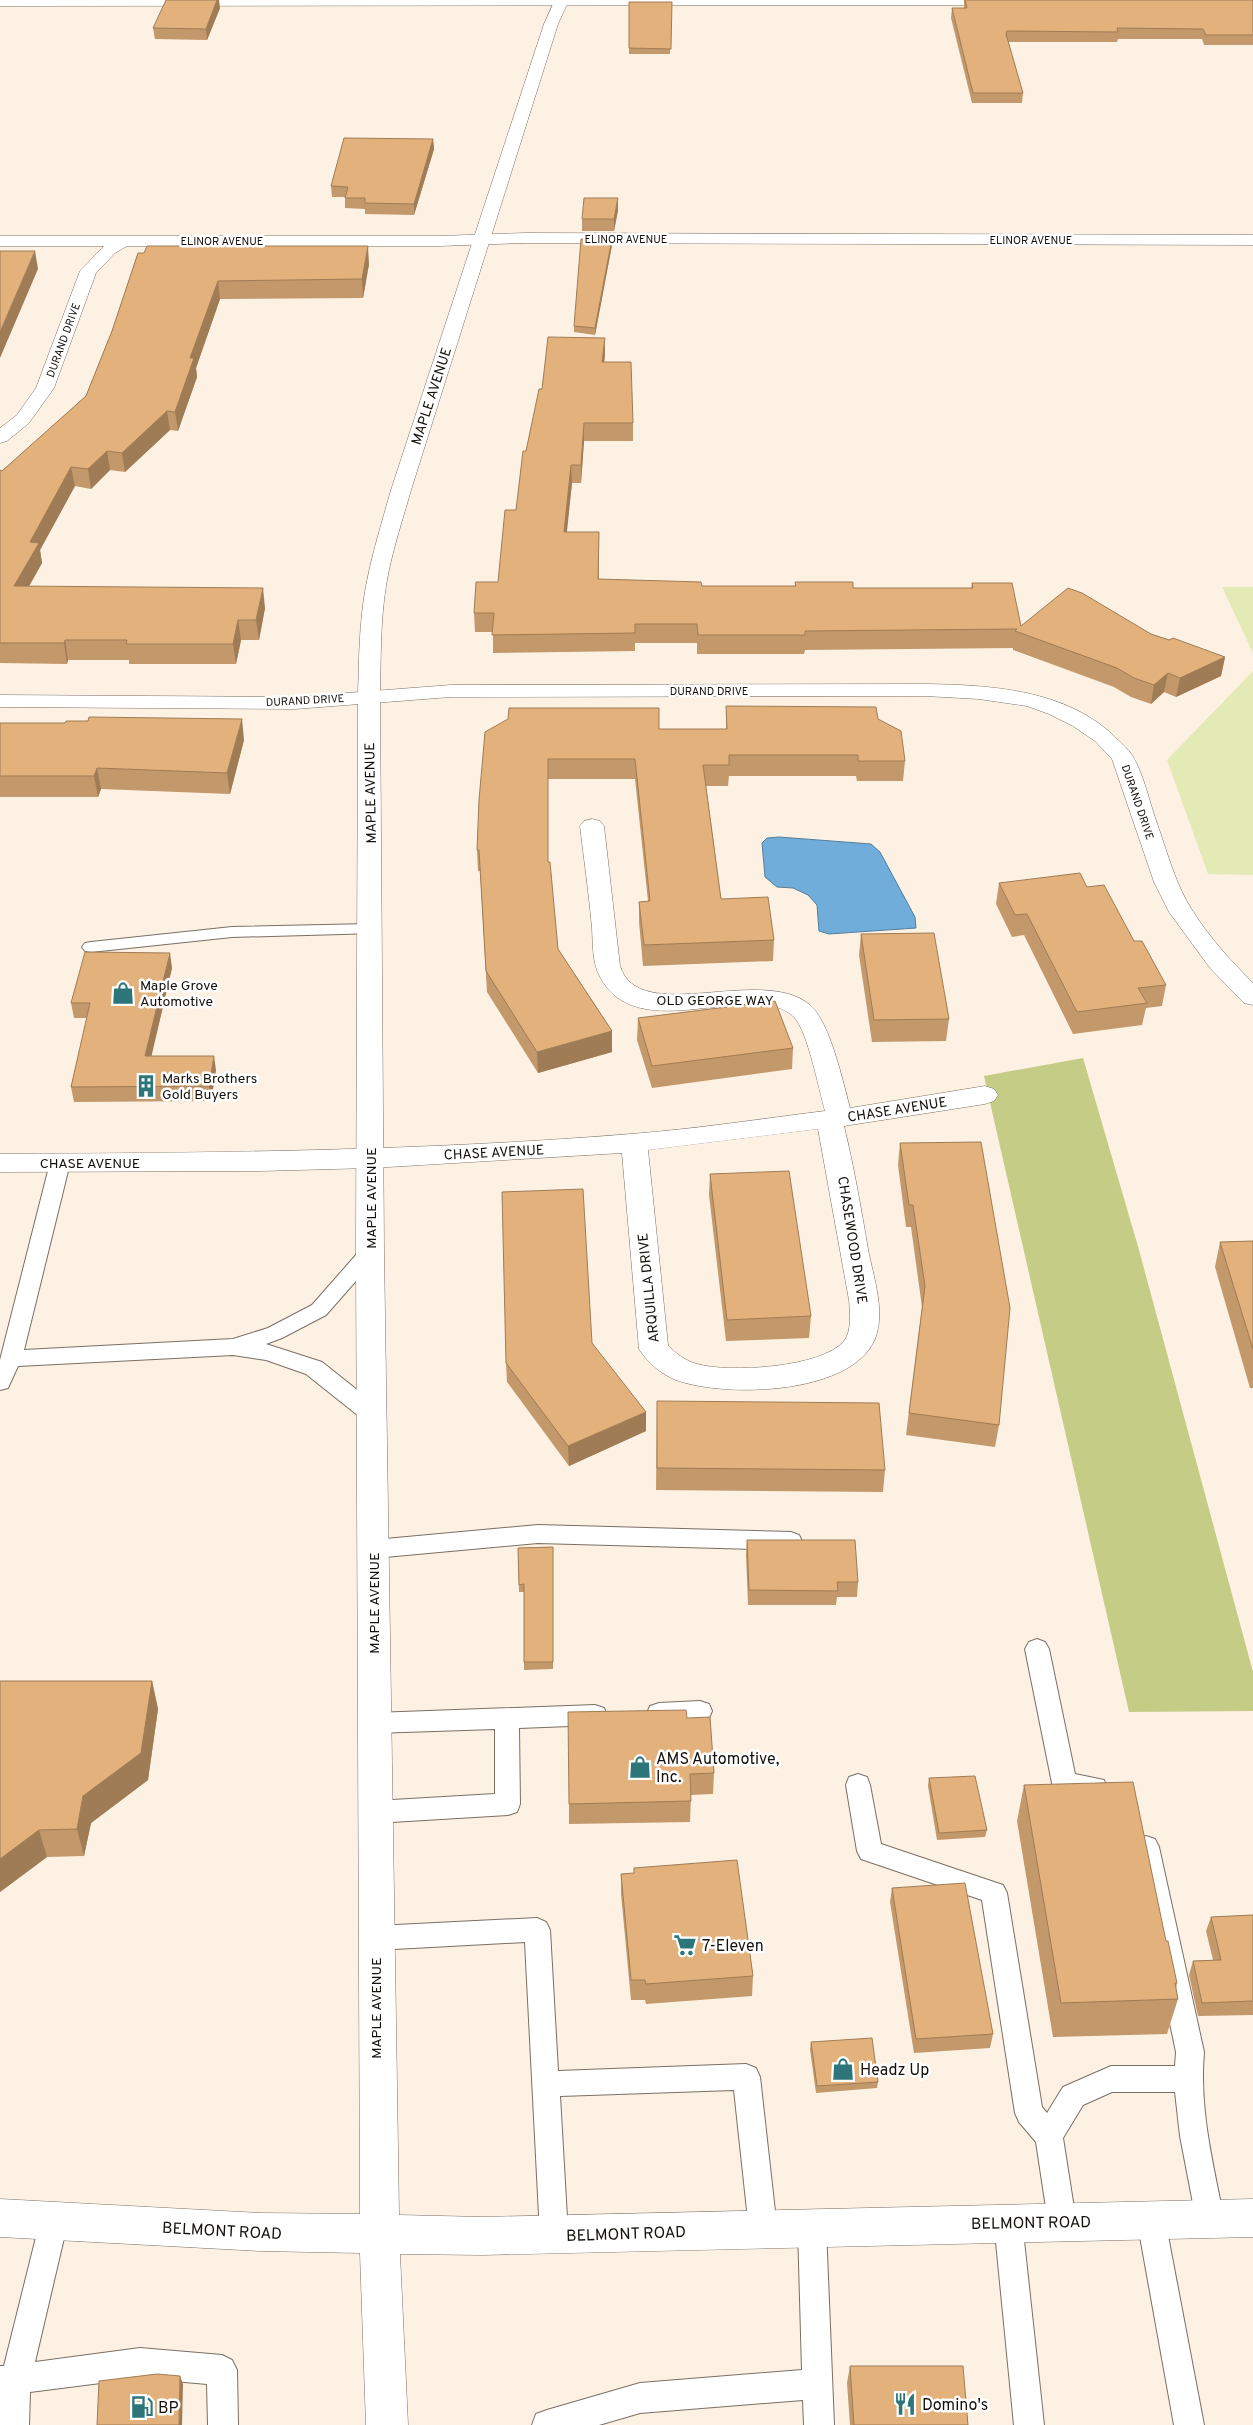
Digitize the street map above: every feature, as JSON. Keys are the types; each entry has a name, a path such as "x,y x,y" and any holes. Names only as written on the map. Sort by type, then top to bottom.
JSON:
{"street":[{"name":"MAPLE AVENUE","path":"387,2425 379,2235 373,1414 370,1252 372,928 369,696 372,616 384,545 551,24 561,1"},
{"path":"0,2 1018,1"},
{"name":"ELINOR AVENUE","path":"0,241 1253,240"},
{"name":"DURAND DRIVE","path":"0,437 23,419 45,388 88,271 108,250 123,241"},
{"name":"DURAND DRIVE","path":"0,701 295,703 451,691 941,690 996,693 1042,704 1083,721 1111,744 1122,757 1166,882 1181,912 1219,963 1253,997"},
{"name":"OLD GEORGE WAY","path":"592,826 606,952 611,975 622,988 636,996 668,1003 759,997 782,1000 793,1005 803,1012 813,1032 834,1119"},
{"name":"CHASE AVENUE","path":"0,1163 371,1159 634,1143 834,1119 986,1095"},
{"name":"CHASEWOOD DRIVE","path":"760,1378 810,1372 846,1355 860,1340 864,1314 834,1119"},
{"name":"ARQUILLA DRIVE","path":"634,1143 654,1349 664,1362 679,1371 718,1378 760,1378"},
{"name":"BELMONT ROAD","path":"0,2219 260,2232 379,2235 554,2235 1008,2222 1253,2218"}],"lane":[{"path":"92,947 232,932 372,928"},
{"path":"0,1382 12,1359 60,1163"},
{"path":"233,1347 275,1333 319,1310 370,1252"},
{"path":"12,1359 233,1347 268,1352 314,1368 373,1414"},
{"path":"374,1549 538,1534 810,1541"},
{"path":"1037,1649 1064,1783 1118,1792"},
{"path":"374,1723 700,1711"},
{"path":"375,1812 508,1804 508,1718"},
{"path":"858,1785 870,1851 994,1892 1029,2113 1049,2136 1062,2221"},
{"path":"1141,1824 1190,2052 1187,2079 1189,2105 1210,2219"},
{"path":"376,1938 537,1930 554,2235"},
{"path":"547,2084 746,2077 763,2229"},
{"path":"1049,2136 1073,2096 1111,2079 1187,2079"},
{"path":"1151,2220 1189,2425"},
{"path":"14,2425 8,2379 54,2221"},
{"path":"1008,2222 1029,2425"},
{"path":"812,2228 819,2425"},
{"path":"8,2379 140,2363 222,2370 223,2425"},
{"path":"547,2425 640,2398 817,2384"}],"green space":[{"path":"1222,587 1253,587 1253,653"},
{"path":"1253,671 1253,875 1208,874 1167,760"},
{"path":"1083,1058 1139,1250 1253,1672 1253,1711 1129,1712 984,1076"}],"water":[{"path":"779,837 871,844 880,852 915,917 916,928 829,934 819,931 817,905 808,895 793,888 777,887 765,877 762,843 767,838"}],"building":[{"path":"166,0 217,0 206,29 153,28"},
{"path":"965,0 1253,0 1253,35 1206,35 1203,29 1117,28 1118,32 1007,31 1006,34 1023,93 973,93 952,8 967,8"},
{"path":"629,2 672,2 671,49 629,48"},
{"path":"344,138 433,139 414,204 365,203 365,198 345,198 348,187 331,186"},
{"path":"584,198 618,198 614,219 582,219"},
{"path":"581,239 612,239 595,328 574,326"},
{"path":"147,246 368,246 362,279 218,281 190,358 194,358 175,412 167,411 122,453 107,451 88,469 71,467 30,542 39,543 14,586 263,588 256,620 238,620 233,644 126,644 127,640 65,640 64,643 0,643 0,470 2,471 86,396 112,331 138,253 144,253"},
{"path":"0,251 35,251 0,332"},
{"path":"548,337 605,338 602,362 631,362 633,423 584,423 581,465 571,465 564,532 599,532 598,579 701,582 702,586 796,586 795,582 853,582 853,588 973,588 972,583 1012,583 1021,626 1068,588 1082,593 1151,634 1169,640 1173,638 1225,657 1180,678 1168,673 1154,685 1134,678 1117,668 1015,631 1017,629 805,631 805,635 698,635 697,624 635,624 635,633 492,635 494,613 474,613 476,582 498,582 505,510 516,510 523,451 526,451 539,389 542,389"},
{"path":"726,706 876,707 878,719 901,731 905,761 858,761 858,755 729,755 729,765 703,765 721,899 768,897 774,940 644,945 639,902 650,901 635,759 548,759 548,862 550,862 558,949 612,1031 537,1052 486,971 479,850 477,850 485,732 508,719 509,708 659,708 659,729 727,729"},
{"path":"89,717 242,719 227,773 97,768 94,776 0,776 0,723 65,723 66,721 88,721"},
{"path":"1080,873 1087,887 1104,885 1134,941 1142,941 1166,985 1138,988 1147,1003 1077,1012 1027,914 1015,915 999,883"},
{"path":"934,933 949,1019 874,1020 861,934"},
{"path":"85,952 170,953 145,1056 214,1056 209,1086 71,1087 90,1003 71,1003"},
{"path":"775,1001 793,1048 652,1066 638,1018"},
{"path":"981,1142 1010,1308 999,1425 909,1413 925,1286 913,1205 909,1205 900,1143"},
{"path":"789,1171 811,1316 727,1320 710,1174"},
{"path":"583,1189 592,1343 646,1412 568,1446 506,1363 502,1192"},
{"path":"1253,1241 1253,1349 1220,1242"},
{"path":"657,1401 879,1403 885,1470 657,1468"},
{"path":"747,1540 855,1540 858,1582 837,1582 838,1591 749,1590"},
{"path":"553,1547 553,1662 524,1662 524,1584 519,1585 518,1548"},
{"path":"0,1681 152,1681 141,1753 83,1796 77,1829 39,1830 0,1859"},
{"name":"AMS Automotive, Inc.","path":"686,1710 687,1718 710,1717 714,1773 690,1774 691,1801 569,1804 568,1712"},
{"path":"975,1776 987,1830 939,1833 929,1778"},
{"path":"1133,1782 1166,1941 1168,1941 1177,1983 1175,1983 1178,1999 1061,2003 1024,1785"},
{"name":"7-Eleven","path":"737,1860 753,1976 646,1984 645,1980 631,1980 621,1874 634,1873 634,1868"},
{"path":"965,1883 993,2034 916,2039 892,1888"},
{"path":"1253,1915 1253,2001 1202,2003 1193,1961 1221,1960 1211,1917"},
{"name":"Headz Up","path":"872,2038 878,2082 817,2086 811,2042"},
{"name":"Domino's","path":"850,2366 963,2366 968,2425 854,2425"},
{"name":"BP","path":"157,2374 180,2376 179,2425 97,2425 99,2381"}],"place":[{"name":"Maple Grove Automotive","path":"123,993"},
{"name":"Marks Brothers Gold Buyers","path":"146,1086"},
{"name":"AMS Automotive, Inc.","path":"640,1767"},
{"name":"7-Eleven","path":"685,1945"},
{"name":"Headz Up","path":"843,2069"},
{"name":"Domino's","path":"905,2404"},
{"name":"BP","path":"142,2407"}]}
